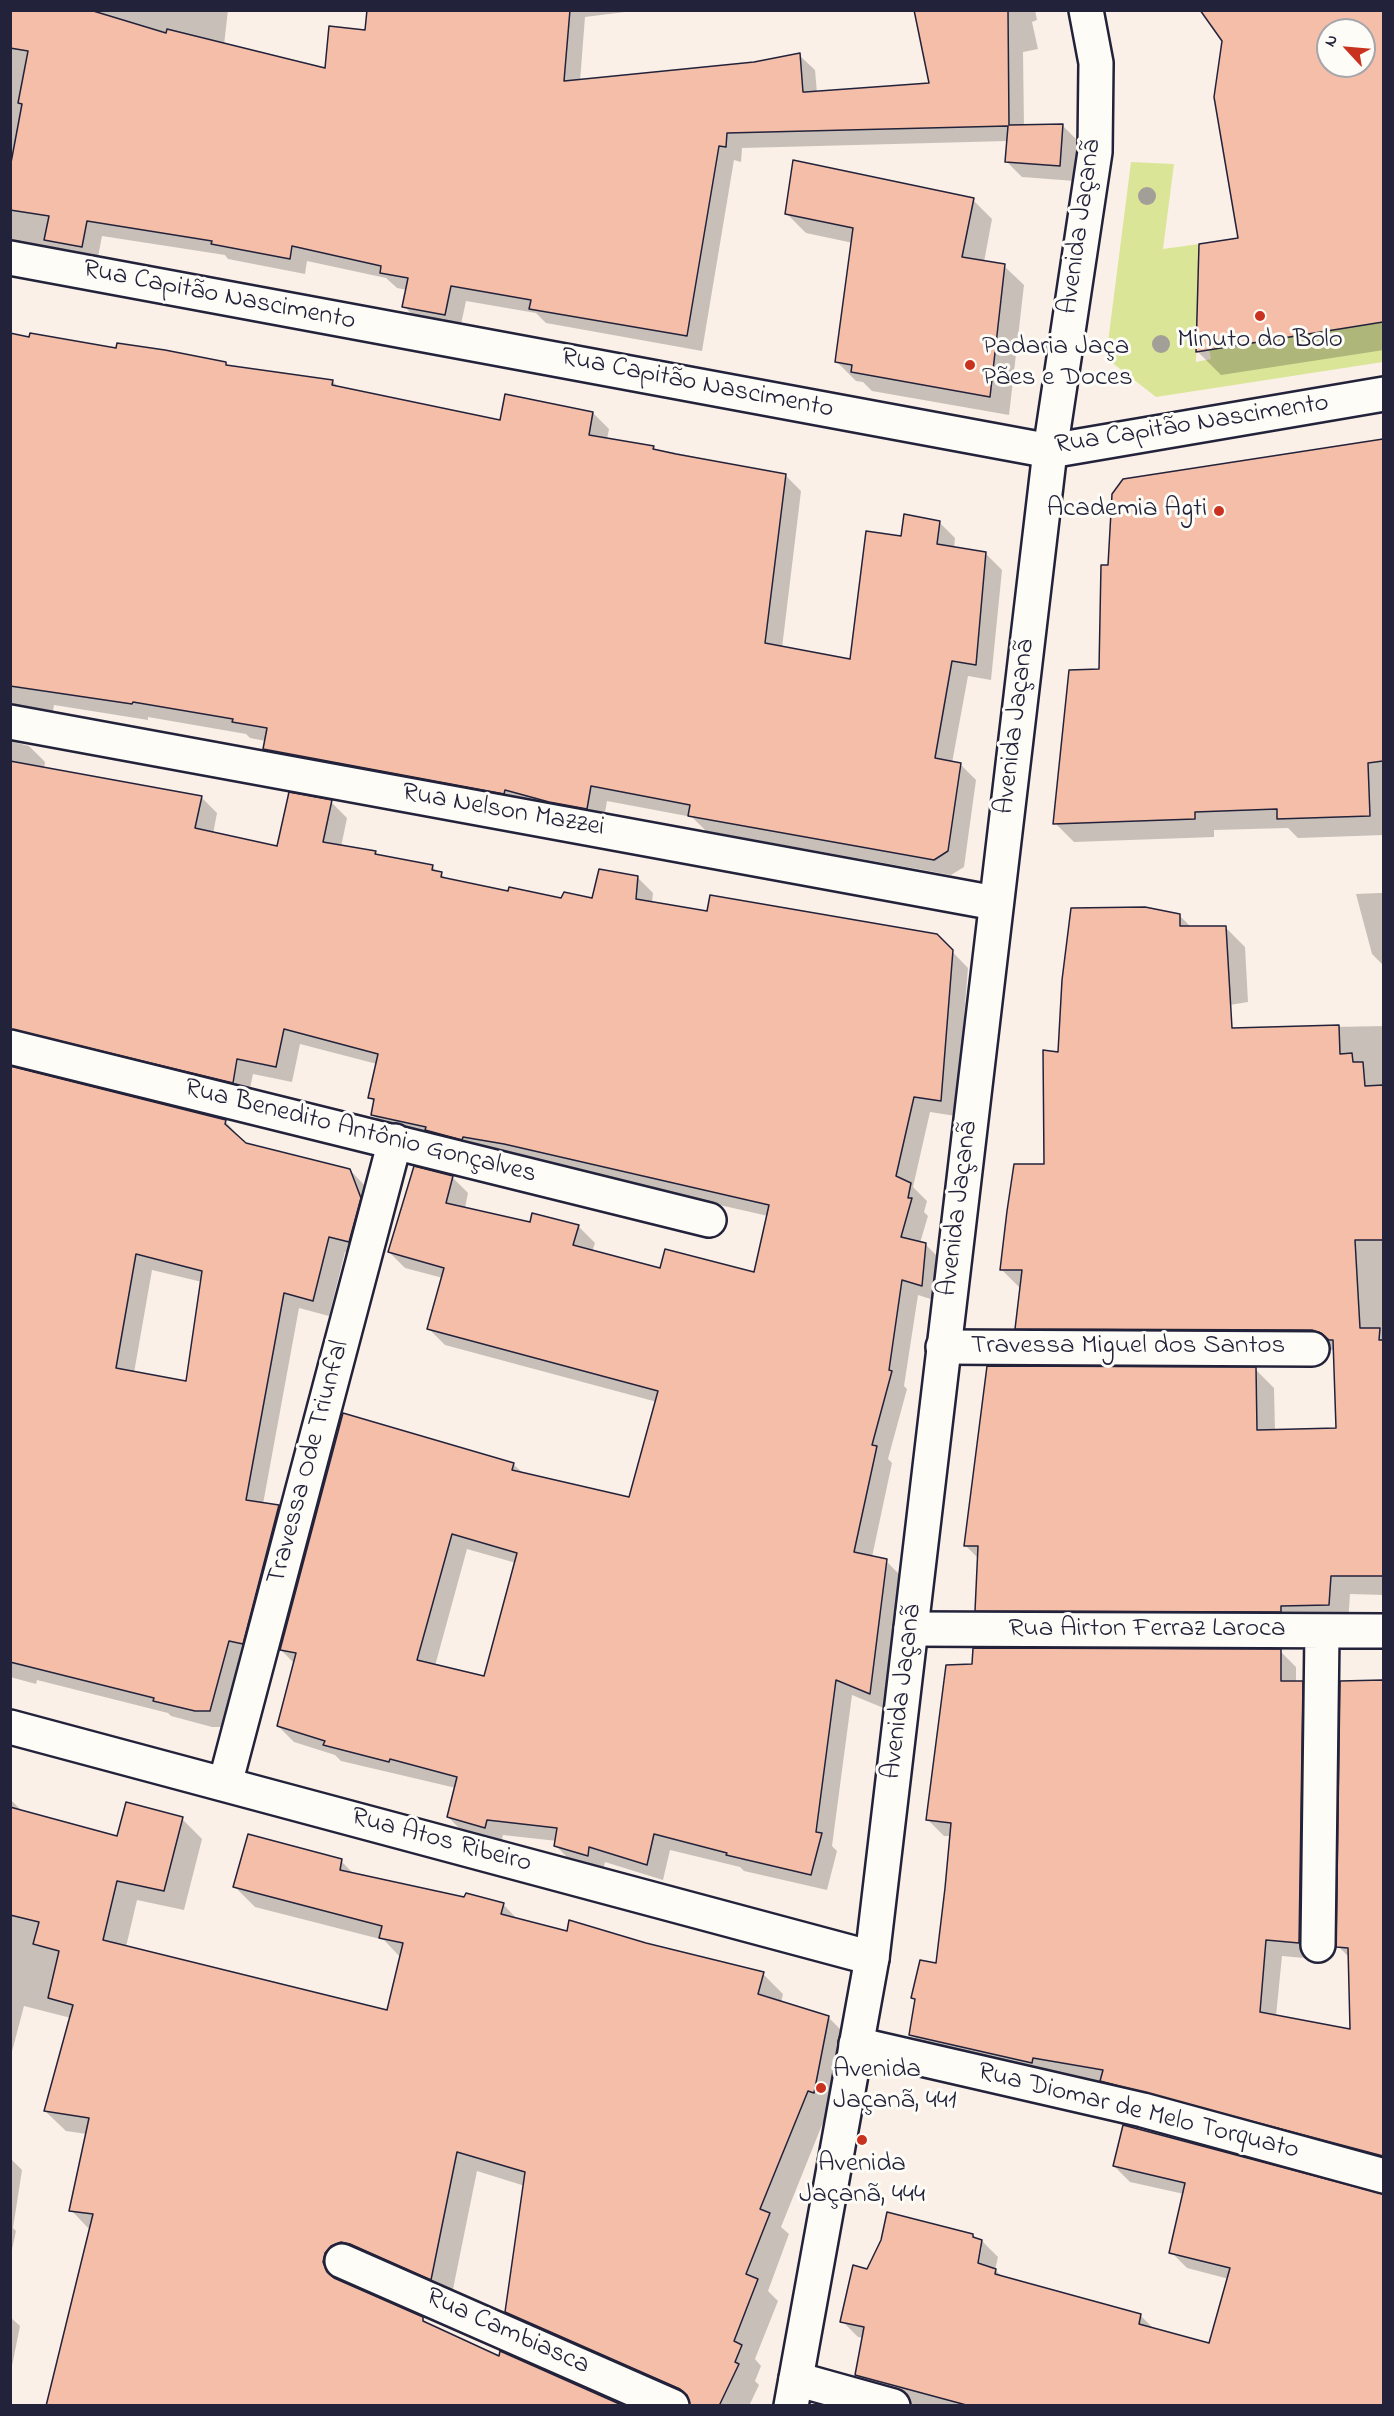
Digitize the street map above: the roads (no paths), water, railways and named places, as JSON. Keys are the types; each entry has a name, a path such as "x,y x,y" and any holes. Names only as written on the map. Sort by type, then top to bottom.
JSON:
{"street":[{"name":"Avenida Jaçanã","path":"794,2392 872,1958 1050,452 1095,152 1096,63 1086,10"},
{"name":"Rua Capitão Nascimento","path":"10,258 1050,452 1383,394"},
{"name":"Rua Nelson Mazzei","path":"10,722 995,903"},
{"name":"Rua Benedito Antônio Gonçalves","path":"10,1047 710,1220"},
{"name":"Travessa Ode Triunfal","path":"225,1784 395,1141"},
{"name":"Travessa Miguel dos Santos","path":"944,1347 1312,1349"},
{"name":"Rua Airton Ferraz Laroca","path":"911,1629 1383,1631"},
{"path":"1318,1945 1322,1632"},
{"name":"Rua Atos Ribeiro","path":"10,1727 872,1958"},
{"name":"Rua Diomar de Melo Torquato","path":"856,2044 1143,2110 1383,2176"},
{"name":"Rua Cambiasca","path":"342,2261 672,2406"},
{"path":"794,2392 893,2406"}],"place":[{"name":"Minuto do Bolo","path":"1260,316"},
{"name":"Padaria Jaça Pães e Doces","path":"970,365"},
{"name":"Academia Agti","path":"1219,511"},
{"name":"Avenida Jaçanã, 441","path":"821,2088"},
{"name":"Avenida Jaçanã, 444","path":"862,2140"}]}
